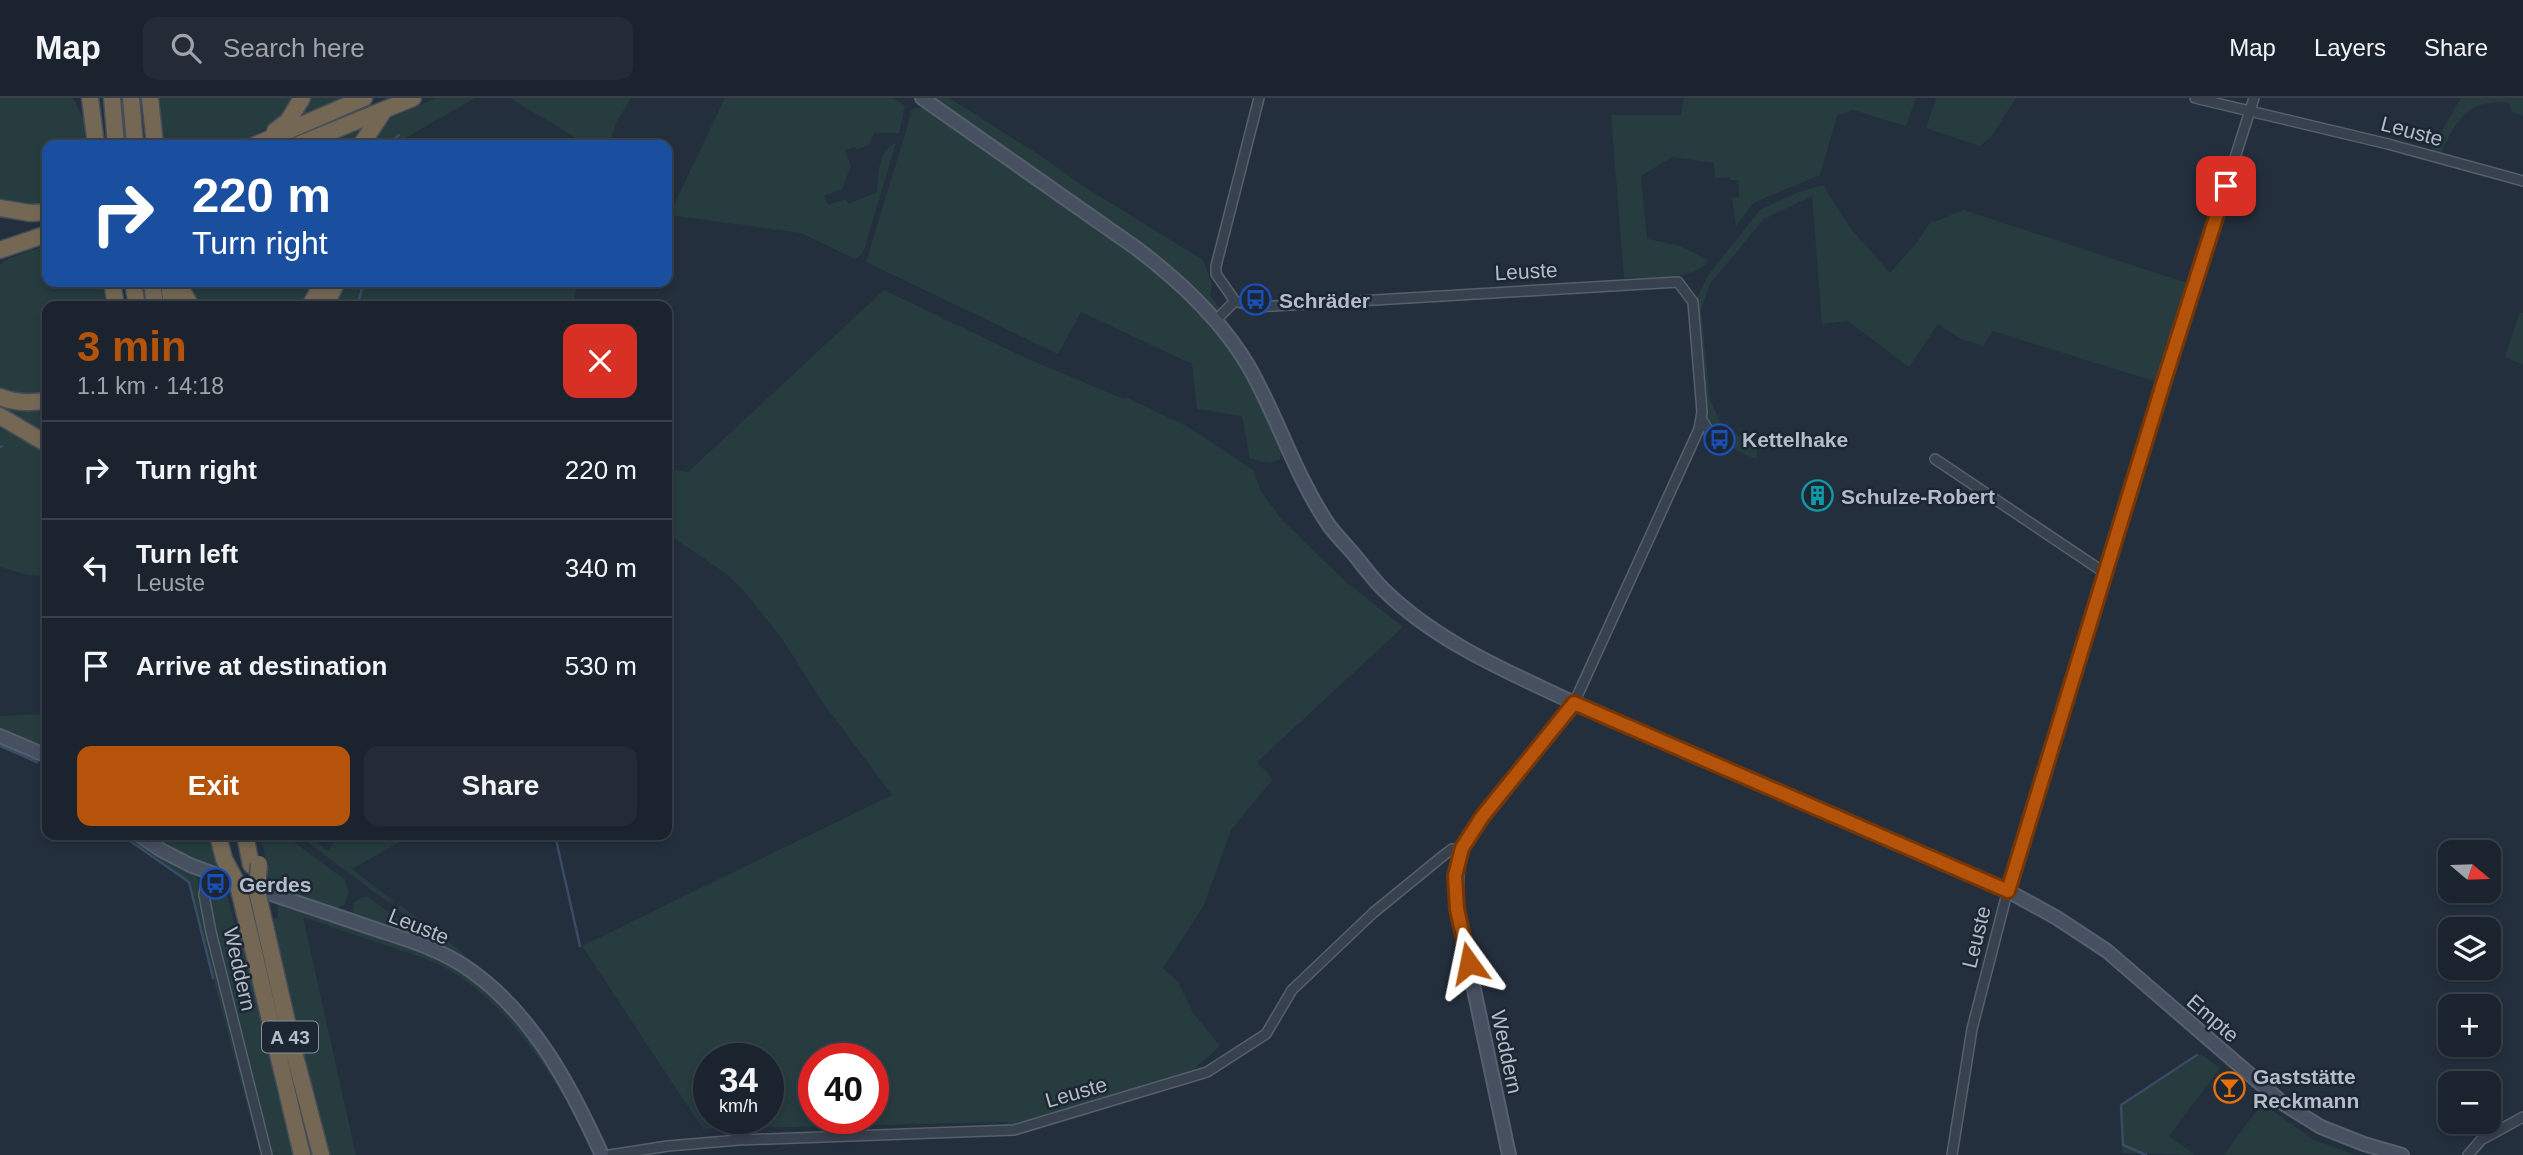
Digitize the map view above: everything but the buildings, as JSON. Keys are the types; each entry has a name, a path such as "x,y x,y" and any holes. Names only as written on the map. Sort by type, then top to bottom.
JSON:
{"highway":[{"path":"81,98 93,125"},
{"path":"90,98 95,140"},
{"path":"112,98 116,140"},
{"path":"131,98 135,140"},
{"path":"151,98 154,140"},
{"path":"262,140 288,121 302,98"},
{"path":"265,140 364,98"},
{"path":"311,140 413,98"},
{"path":"364,140 383,112"},
{"path":"0,208 42,212"},
{"path":"0,238 42,225"},
{"path":"0,250 42,236"},
{"path":"0,255 18,243"},
{"path":"0,397 12,401 42,401"},
{"path":"0,416 42,441"},
{"path":"220,840 228,859"},
{"name":"A 43","path":"228,840 228,859 238,885 303,1155"},
{"name":"A 43","path":"247,840 255,864 263,919 321,1155"},
{"path":"253,840 255,864"}],"main road":[{"name":"Empte","path":"922,98 1170,273 1215,321 1248,366 1292,458 1328,524 1383,589 1453,642 1574,703 2008,891 2057,918 2106,951 2284,1104 2321,1127 2402,1155"},
{"name":"Weddern","path":"1509,1155 1457,909 1455,876 1462,848 1476,826 1574,703"},
{"path":"0,736 42,754"},
{"name":"Leuste","path":"147,840 177,859 208,872 432,949 470,970 501,996 553,1060 576,1098 602,1155"}],"street":[{"path":"1215,321 1235,301 1216,274 1216,266 1259,98"},
{"name":"Leuste","path":"2195,98 2388,144 2523,181"},
{"name":"Leuste","path":"1952,1155 1972,1028 2008,891 2254,98"},
{"name":"Leuste","path":"1235,301 1256,307 1678,282 1693,302 1702,418 1692,446 1574,703"},
{"name":"Leuste","path":"1692,446 1707,441 1719,444 1702,418"},
{"path":"1935,459 2105,573"},
{"name":"Leuste","path":"610,1155 668,1146 739,1140 1014,1130 1207,1072 1266,1034 1292,990 1363,923 1444,855 1452,849 1462,848"},
{"name":"Weddern","path":"208,872 204,895 211,932 267,1155"},
{"path":"2468,1155 2481,1140 2523,1117"}],"green space":[{"path":"0,98 73,98 86,124 90,140 42,140 42,205 0,203"},
{"path":"159,98 294,98 281,115 251,136 238,140 160,140"},
{"path":"308,98 344,98 299,117"},
{"path":"436,98 475,98 402,140 370,140 393,117"},
{"path":"510,98 631,98 616,123 611,140 576,138"},
{"path":"725,98 893,98 905,106 899,133 874,133 869,145 856,150 855,147 845,150 851,166 842,189 824,196 828,205 846,199 848,204 877,192 882,157 890,146 896,143 863,253 855,259 801,233 672,215 672,209"},
{"path":"931,98 949,98 1083,186 1203,260 1212,284 1210,296 1221,309 1213,309 1158,257"},
{"path":"1684,98 1916,98 1906,126 1853,110 1837,116 1820,175 1753,203 1736,226 1732,198 1739,197 1738,180 1730,180 1730,177 1715,178 1714,163 1672,157 1641,176 1647,239 1687,249 1708,261 1682,275 1624,278 1611,115 1681,115"},
{"path":"1934,98 2016,98 1991,137 1980,146 1926,128 1936,99"},
{"path":"2461,98 2523,98 2523,116 2512,112 2509,103 2483,104 2473,108 2458,122 2441,153 2430,151"},
{"path":"915,108 929,108 1133,251 1172,282 1213,326 1236,357 1282,448 1280,459 1271,463 1250,459 1242,416 1197,409 1192,364 1081,312 1058,354 866,262 911,114 909,112"},
{"path":"362,128 363,129 356,140 331,140"},
{"path":"1823,185 1851,229 1890,273 1931,221 1964,210 2187,283 2157,382 1993,331 1983,346 1961,339 1938,324 1909,367 1848,321 1822,324 1812,196 1764,219 1710,284 1701,309 1710,400 1721,423 1735,435 1756,439 1757,459 1740,452 1718,436 1704,413 1695,302 1709,274 1760,210 1796,193"},
{"path":"42,247 42,287 105,287 104,301 42,301 42,396 30,397 0,390 0,264"},
{"path":"185,287 311,287 303,301 195,301"},
{"path":"340,287 576,287 574,301 334,301"},
{"path":"884,290 1028,359 1124,399 1126,397 1188,427 1253,470 1261,491 1282,520 1346,582 1403,627 1257,762 1273,779 1231,830 1204,905 1163,968 1178,982 1193,1013 1220,1046 1194,1069 1022,1125 1007,1125 1008,1122 889,1125 889,1043 798,1043 798,1127 784,1127 784,1043 693,1043 693,1114 582,946 892,795 821,700 781,637 742,589 725,573 672,536 672,470 688,472"},
{"path":"2520,312 2523,313 2523,365 2505,357"},
{"path":"0,404 42,408 42,434 0,410"},
{"path":"0,422 42,447 42,578 0,567"},
{"path":"42,714 42,745 30,744 0,731 0,716"},
{"path":"128,840 139,840 178,862 198,880 230,1032 260,1145 260,1154 188,883"},
{"path":"155,840 215,840 220,869 193,862"},
{"path":"262,840 293,840 344,879 349,892 344,905 333,909 274,890 270,886"},
{"path":"305,840 314,840 328,851 336,840 403,840 352,869 395,902 389,903"},
{"path":"224,885 238,936 278,917 277,902 423,950 449,962 483,986 505,1008 547,1060 566,1100 528,1043 498,1009 463,979 431,961 303,917 356,1155 271,1155 214,930 209,891 215,886"},
{"path":"368,897 413,930 417,924 396,908 400,905 460,951 516,1001 548,1040 545,1042 491,981 357,918 353,912 354,903 360,898"},
{"path":"2201,1054 2220,1068 2169,1136 2195,1155 2122,1153 2120,1107"},
{"path":"2262,1103 2314,1140 2356,1155 2224,1155"}],"waterway":[{"path":"393,140 399,135"},
{"path":"358,301 363,287"},
{"path":"0,746 37,762"},
{"path":"556,840 580,946"},
{"path":"130,841 189,882 213,978"},
{"path":"2146,1155 2123,1145 2121,1105 2197,1055"}],"place":[{"name":"Schräder","path":"1256,300"},
{"name":"Kettelhake","path":"1719,439"},
{"name":"Schulze-Robert","path":"1818,496"},
{"name":"Gerdes","path":"216,884"},
{"name":"Gaststätte Reckmann","path":"2230,1088"}],"route":[{"path":"1469,963 1457,909 1455,876 1462,848 1482,817 1574,703 2008,891 2226,186"}]}
